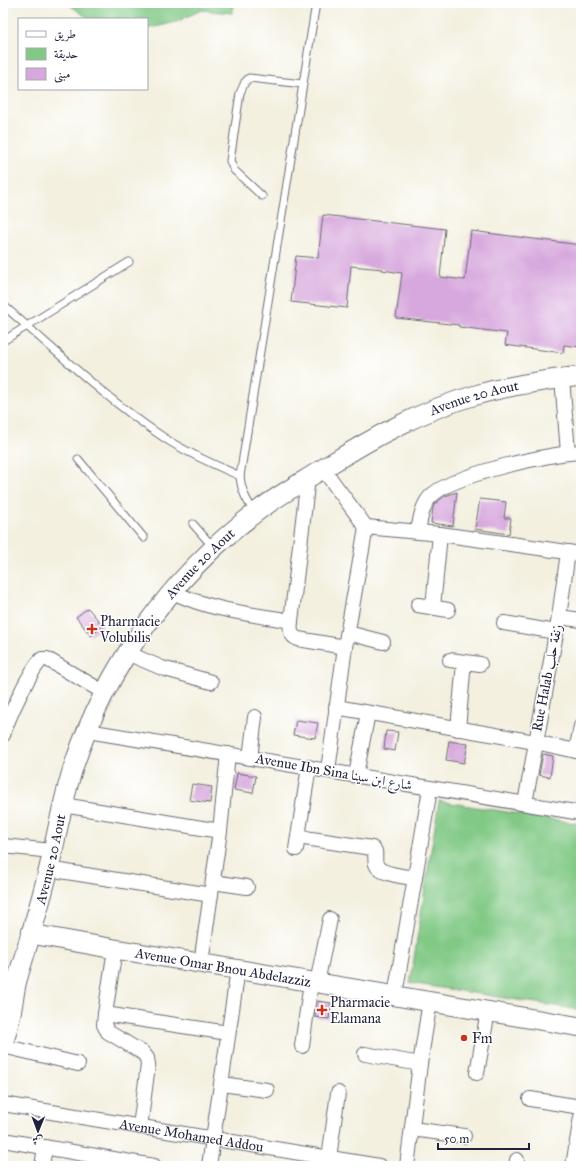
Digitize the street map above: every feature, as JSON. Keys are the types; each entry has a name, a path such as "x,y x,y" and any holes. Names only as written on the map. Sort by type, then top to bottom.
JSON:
{"street":[{"name":"Avenue 20 Aout","path":"3,1046 6,1021 31,934 74,765 105,693 127,653 149,620 193,568 214,548 272,500 359,446 428,412 477,395 511,387 581,376"},
{"path":"418,532 425,505 430,497 437,492 459,481 482,473 521,462 575,452 562,378"},
{"path":"315,474 366,527 440,534 575,553"},
{"path":"315,474 291,621 291,633 295,638 345,647"},
{"path":"328,770 345,647 366,527"},
{"path":"432,607 440,534"},
{"name":"Rue Halab زنقة حلب","path":"525,803 559,617 575,553"},
{"path":"173,592 188,599 211,606 291,621"},
{"path":"418,605 448,610"},
{"path":"559,617 581,620"},
{"path":"504,623 556,632"},
{"path":"348,633 383,642"},
{"path":"127,653 162,668 211,682"},
{"path":"4,731 37,663 42,659 47,659 105,693"},
{"path":"450,660 480,664"},
{"path":"458,729 464,662"},
{"path":"336,707 535,742 579,752 581,726"},
{"path":"356,775 368,713"},
{"path":"250,758 255,717"},
{"name":"Avenue Ibn Sina شارع ابن سينا","path":"88,731 581,813"},
{"path":"201,963 220,831 228,754"},
{"path":"310,767 297,843 372,848 375,851 376,865 378,868 390,873 415,878"},
{"path":"395,995 430,789"},
{"path":"63,805 220,831"},
{"path":"3,846 52,851"},
{"path":"48,869 212,889 247,887"},
{"path":"302,1046 314,982 330,919"},
{"name":"Avenue Omar Bnou Abdelazziz","path":"31,934 581,1027"},
{"path":"115,949 104,1025 108,1032 144,1052 147,1058 148,1065 140,1127"},
{"path":"209,1166 238,969"},
{"path":"407,1166 420,1064 430,1001"},
{"path":"477,1073 488,1011"},
{"path":"105,1014 228,1033"},
{"path":"3,1046 78,1064"},
{"path":"365,1054 420,1064"},
{"path":"221,1084 267,1090"},
{"path":"329,1158 338,1093"},
{"path":"530,1099 581,1107"},
{"name":"Avenue Mohamed Addou","path":"3,1104 375,1166"},
{"path":"576,1160 581,1117"},
{"path":"412,1129 464,1136"},
{"path":"3,1140 45,1147 98,1162 154,1166"},
{"path":"42,1166 45,1147"}],"lane":[{"path":"255,513 244,497 241,488 240,476 316,3"},
{"path":"262,196 234,170 230,162 240,93 245,82 249,78 303,84"},
{"path":"3,341 129,262"},
{"path":"3,305 81,374 145,424 168,440 194,455 240,476"},
{"path":"78,459 144,538"},
{"path":"193,524 214,548"}],"green space":[{"path":"67,3 233,3 232,13 201,10 176,22 148,29 148,18 90,18"},
{"path":"439,801 581,824 581,1010 410,983"}],"building":[{"path":"323,215 445,229 440,277 465,280 471,231 581,245 581,347 564,345 563,353 505,345 507,333 459,327 459,325 396,318 402,273 382,270 383,269 351,266 347,308 291,302 296,256 318,258"},
{"path":"457,492 453,526 431,523 433,507 436,503 445,496"},
{"path":"480,499 506,502 504,518 511,518 509,534 475,529"},
{"path":"88,608 103,626 91,636 76,617"},
{"path":"296,720 318,723 315,738 293,735"},
{"path":"386,731 398,732 395,751 384,749"},
{"path":"449,741 468,744 464,763 446,760"},
{"path":"543,754 553,756 550,777 539,775"},
{"path":"237,773 256,776 253,793 234,790"},
{"path":"192,784 212,787 210,803 189,800"},
{"name":"Pharmacie Elamana","path":"317,1001 331,1003 329,1019 315,1017"}],"place":[{"name":"Pharmacie Volubilis","path":"92,629"},
{"name":"Pharmacie Elamana","path":"322,1010"},
{"name":"Fm","path":"464,1038"}]}
